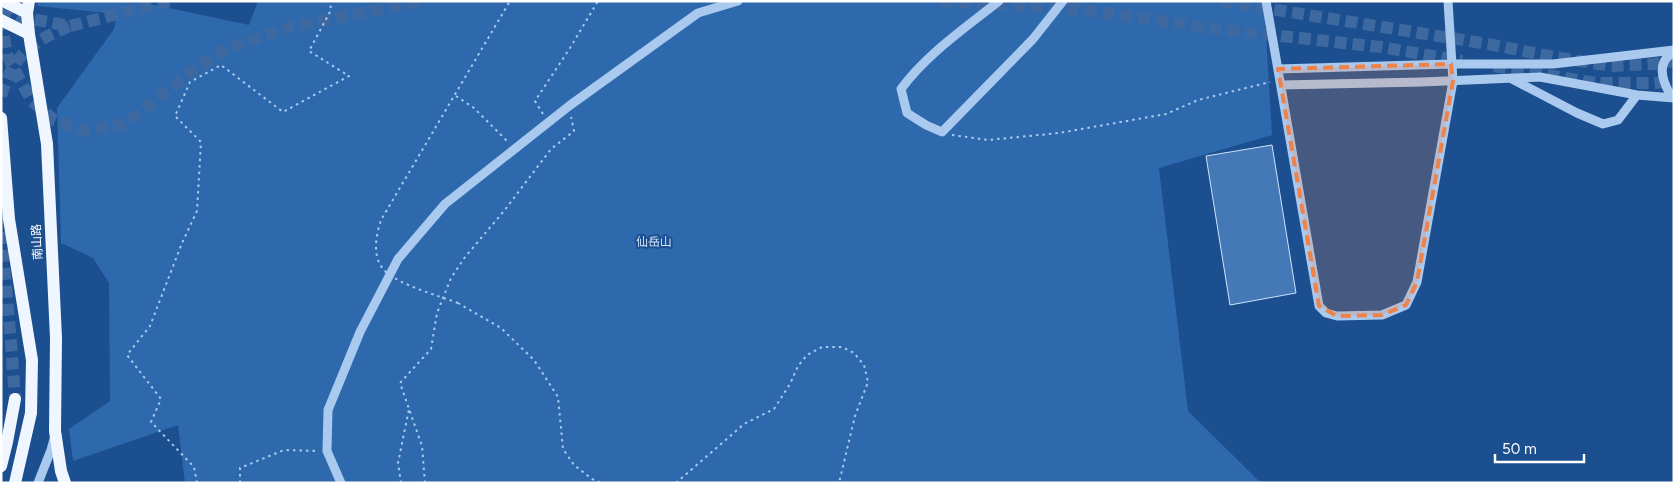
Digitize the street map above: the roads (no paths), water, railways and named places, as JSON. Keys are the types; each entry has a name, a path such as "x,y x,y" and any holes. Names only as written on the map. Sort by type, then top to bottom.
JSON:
{"main road":[{"path":"1,6 2,1 28,7"},
{"name":"南山路","path":"28,7 29,34 46,144 56,338 55,431 61,472 65,483"},
{"path":"1,20 29,34"},
{"name":"南山路","path":"1,118 9,219 32,360 30,413 25,442 14,481"},
{"path":"1,159 6,176"},
{"path":"1,466 8,442 14,399"}],"street":[{"path":"341,483 327,451 328,410 360,332 398,259 445,204 569,106 698,13 738,1"},
{"path":"999,1 956,35 913,74 902,89 907,112 926,125 942,132 1033,40 1063,1"},
{"path":"1266,1 1319,306 1326,313 1337,316 1382,315 1406,305 1417,282 1453,81 1448,1"},
{"path":"1278,69 1451,64 1553,64 1674,51"},
{"path":"1674,51 1664,60 1662,72 1664,84 1670,94 1674,96"},
{"path":"1280,82 1453,81 1540,77 1637,96 1674,96"},
{"path":"1511,78 1603,124 1618,120 1637,96"},
{"path":"38,483 51,450 55,431"}],"tunnel":[{"path":"10,1 3,29 7,55 32,101 54,120 85,131 124,124 190,72 230,47 291,27 421,1"},
{"path":"1,8 21,17 70,26 170,1"},
{"path":"941,1 1085,10 1227,30 1380,47 1462,61"},
{"path":"1221,1 1611,66 1674,61"},
{"path":"1,96 12,70 26,51 34,44 70,26"},
{"path":"1494,66 1596,83 1674,81"},
{"path":"1,232 15,399"}],"park label":[{"name":"仙岳山","path":"654,242"}]}
